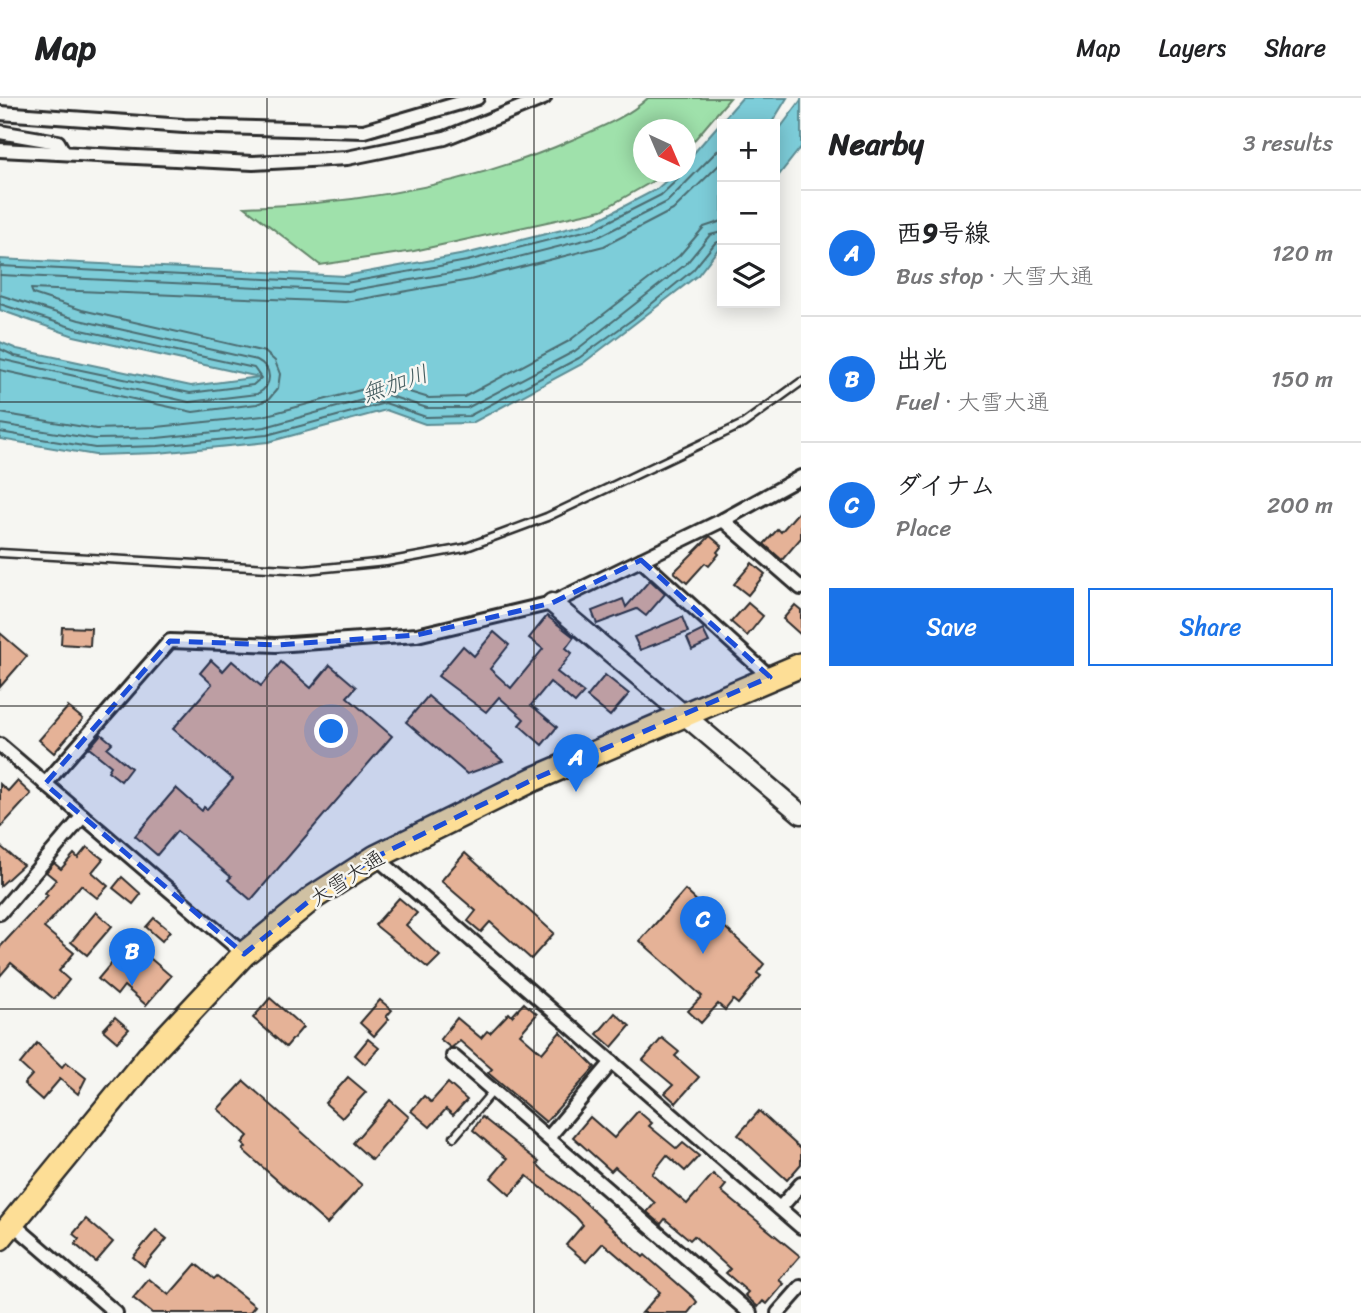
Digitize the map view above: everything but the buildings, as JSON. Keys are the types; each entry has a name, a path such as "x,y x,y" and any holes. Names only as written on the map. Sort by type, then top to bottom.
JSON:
{"highway":[{"name":"大雪大通","path":"4,1232 155,1050 244,954 314,897 376,857 534,779 801,665"}],"street":[{"path":"0,113 160,125 364,131 477,98"},
{"path":"0,150 63,151 253,163 347,158 445,138 544,98"},
{"path":"0,132 58,142 63,151"},
{"path":"45,784 170,641 276,645 417,635 552,603 723,520 801,477"},
{"path":"723,520 801,588"},
{"path":"641,560 770,677"},
{"path":"552,603 801,814"},
{"path":"3,753 45,784 244,954"},
{"path":"0,913 83,816"},
{"path":"376,857 801,1227"},
{"path":"453,1056 750,1313"},
{"path":"548,1138 612,1062"},
{"path":"780,1208 801,1184"},
{"path":"4,1232 116,1313"},
{"path":"778,1313 801,1287"}],"lane":[{"path":"0,554 305,570 386,562 464,548 547,517 743,424 801,382"},
{"path":"454,1137 493,1091"}],"highlighted area":[{"path":"641,560 770,677 534,779 376,857 314,897 244,954 45,784 170,641 276,645 417,635 552,603"}],"green space":[{"path":"648,98 730,98 696,138 696,119 633,119 633,182 651,182 602,210 414,251 320,265 245,207 329,202 454,180 535,155 622,117"}],"water":[{"path":"742,98 787,98 774,119 724,119"},
{"path":"801,100 801,147 780,174 780,128"},
{"name":"無加川","path":"717,127 717,250 698,275 582,364 472,423 425,424 386,410 268,442 158,453 95,455 0,439 0,342 17,349 191,386 259,377 74,336 0,310 0,259 345,276 465,254 594,222 657,189 665,182 696,182 696,151"}],"place":[{"name":"西9号線","path":"576,792"},
{"name":"ダイナム","path":"703,954"},
{"name":"出光","path":"132,986"}]}
